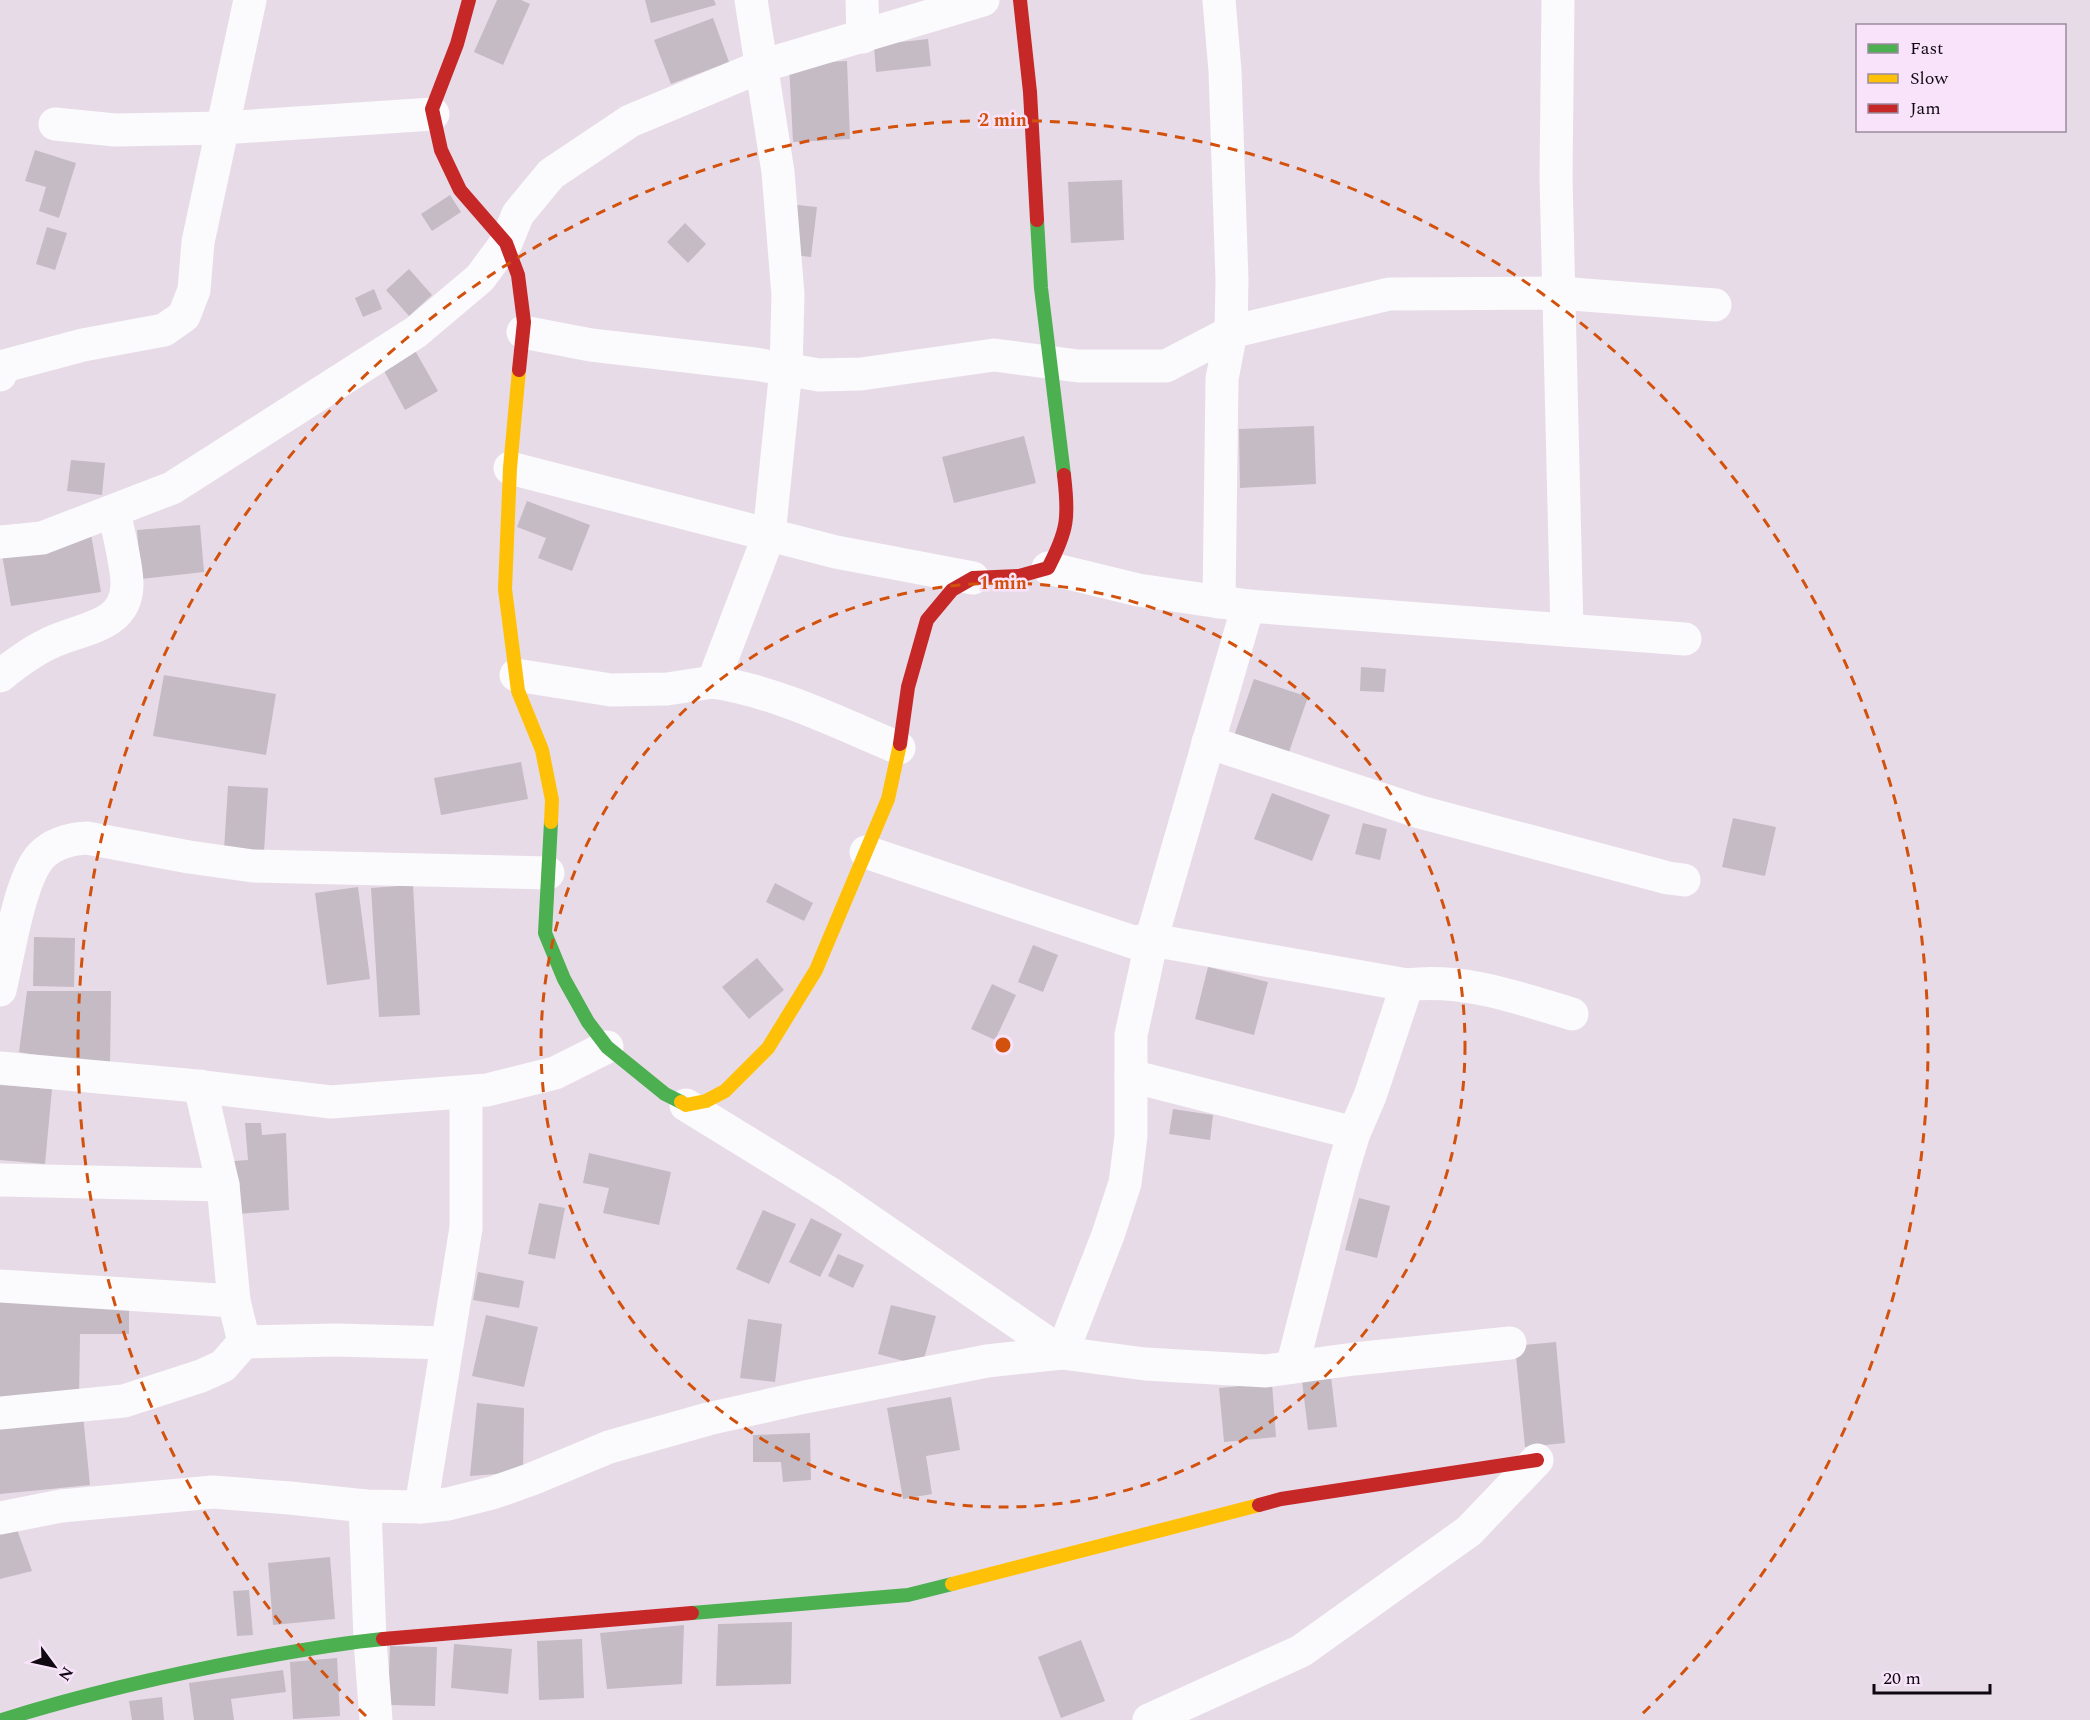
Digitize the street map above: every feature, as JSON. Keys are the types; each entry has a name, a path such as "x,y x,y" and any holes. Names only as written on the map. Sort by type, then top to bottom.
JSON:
{"street":[{"path":"1,367 84,345 164,330 184,316 194,290 198,242 250,0"},
{"path":"469,0 457,44 432,109 441,150 460,190 506,243 518,275 524,322 510,468 505,588 518,691 542,750 552,800 544,933 564,979 588,1022 607,1047 665,1094 831,1194 1062,1353"},
{"path":"713,682 769,535 786,369 787,284 778,172 751,0"},
{"path":"862,0 863,37"},
{"path":"0,542 42,538 172,488 416,332 480,278 506,243 518,214 551,174 630,121 762,66 976,4 983,0"},
{"path":"1020,0 1030,92 1041,288 1068,512 1060,543 1048,568"},
{"path":"1062,1353 1108,1235 1125,1183 1131,1136 1131,1035 1152,940 1208,742 1233,604 1222,379 1231,332 1232,280 1226,82 1219,0"},
{"path":"1558,0 1556,177 1567,630"},
{"path":"54,124 115,130 222,128 433,114"},
{"path":"523,332 591,345 819,375 861,374 994,355 1078,366 1166,366 1231,332 1389,294 1559,293 1715,305"},
{"path":"510,468 836,552 973,578 1019,576 1048,568 1138,590 1233,604 1685,639"},
{"path":"0,676 50,643 95,627 119,611 126,594 127,582 114,511"},
{"path":"686,1105 706,1101 725,1091 768,1048 816,969 888,799 899,748 908,687 927,620 952,590 973,578"},
{"path":"516,675 610,690 668,689 713,682 736,685 767,694 899,748"},
{"path":"1208,742 1420,812 1668,878 1684,880"},
{"path":"0,990 22,894 29,875 40,856 70,839 87,838 253,866 548,873"},
{"path":"866,852 1133,942 1152,940 1407,985 1431,982 1480,987 1572,1014"},
{"path":"1292,1367 1354,1133 1370,1096 1407,985"},
{"path":"0,1068 200,1086 331,1102 487,1090 555,1073 607,1047"},
{"path":"1131,1076 1354,1133"},
{"path":"200,1086 223,1185 234,1300 244,1342"},
{"path":"421,1507 466,1228 466,1092"},
{"path":"0,1180 223,1185"},
{"path":"0,1286 234,1300"},
{"path":"0,1413 124,1401 201,1376 223,1366 244,1342 336,1340 447,1343"},
{"path":"0,1518 61,1506 213,1492 290,1497 365,1506 421,1507 448,1504 492,1493 609,1447 708,1419 987,1361 1062,1353 1145,1364 1266,1371 1510,1343"},
{"path":"2,1720 68,1699 183,1672 347,1642 908,1595 1281,1499 1537,1460"},
{"path":"1149,1720 1301,1651 1469,1531 1537,1460"},
{"path":"365,1506 370,1640 376,1720"}],"building":[{"path":"497,0 521,0 530,4 503,65 474,52"},
{"path":"645,0 714,0 716,5 651,23"},
{"path":"713,18 729,62 671,84 654,40"},
{"path":"928,39 931,66 876,72 874,45"},
{"path":"847,61 850,139 793,142 789,64"},
{"path":"35,150 76,163 59,218 39,211 46,187 25,181"},
{"path":"1122,180 1124,240 1071,243 1068,182"},
{"path":"450,195 461,212 432,231 421,214"},
{"path":"778,203 817,207 811,257 773,253"},
{"path":"685,223 706,244 688,263 667,242"},
{"path":"47,227 67,233 55,270 36,264"},
{"path":"409,269 432,295 409,316 386,290"},
{"path":"374,289 382,309 363,317 355,298"},
{"path":"413,347 438,391 405,410 381,365"},
{"path":"1314,426 1316,484 1240,488 1239,429"},
{"path":"1024,436 1036,483 954,503 942,457"},
{"path":"71,460 105,463 102,495 67,491"},
{"path":"527,501 590,525 572,571 538,558 546,538 517,527"},
{"path":"200,525 204,572 141,579 137,530"},
{"path":"91,534 101,592 11,606 1,549"},
{"path":"1361,667 1386,669 1384,692 1360,691"},
{"path":"164,675 276,694 266,755 153,736"},
{"path":"1254,679 1308,697 1288,755 1234,736"},
{"path":"521,762 528,799 441,815 434,778"},
{"path":"228,786 268,788 264,852 224,850"},
{"path":"1272,793 1330,815 1312,861 1254,839"},
{"path":"1733,818 1776,827 1765,876 1722,867"},
{"path":"1363,823 1387,829 1380,860 1355,854"},
{"path":"775,883 813,903 804,921 766,902"},
{"path":"413,885 420,1015 379,1017 371,888"},
{"path":"358,887 370,979 327,985 315,893"},
{"path":"34,937 75,938 74,987 33,986"},
{"path":"1033,945 1058,955 1043,992 1018,982"},
{"path":"757,958 784,990 749,1019 722,987"},
{"path":"1208,967 1268,982 1254,1035 1195,1019"},
{"path":"992,984 1016,995 995,1040 971,1029"},
{"path":"27,991 111,991 110,1069 19,1052"},
{"path":"0,1085 52,1089 45,1164 0,1160"},
{"path":"1173,1109 1213,1115 1210,1140 1169,1134"},
{"path":"245,1123 261,1123 262,1135 286,1133 289,1210 238,1214 234,1161 248,1160"},
{"path":"589,1153 671,1172 659,1225 603,1213 609,1188 583,1183"},
{"path":"1359,1198 1390,1206 1377,1258 1345,1250"},
{"path":"539,1203 565,1208 555,1259 528,1254"},
{"path":"763,1210 796,1224 769,1284 736,1269"},
{"path":"811,1218 842,1234 820,1277 789,1262"},
{"path":"838,1254 864,1265 853,1288 828,1276"},
{"path":"478,1272 524,1281 519,1308 473,1300"},
{"path":"0,1302 129,1303 129,1334 80,1334 79,1399 0,1398"},
{"path":"891,1305 936,1316 922,1366 878,1354"},
{"path":"486,1315 538,1327 524,1387 472,1376"},
{"path":"748,1319 782,1324 775,1382 740,1378"},
{"path":"1556,1342 1565,1443 1525,1447 1515,1346"},
{"path":"1331,1377 1337,1427 1308,1430 1302,1381"},
{"path":"1272,1383 1276,1437 1224,1442 1219,1388"},
{"path":"951,1397 960,1450 926,1456 932,1494 903,1499 887,1408"},
{"path":"477,1403 524,1408 523,1472 470,1476"},
{"path":"83,1415 90,1485 0,1494 0,1429"},
{"path":"810,1433 811,1480 783,1482 781,1462 753,1462 753,1435"},
{"path":"15,1524 32,1571 0,1579 0,1528"},
{"path":"330,1557 335,1619 273,1625 268,1563"},
{"path":"249,1590 253,1635 237,1636 233,1591"},
{"path":"792,1622 791,1684 716,1686 718,1624"},
{"path":"684,1625 682,1684 607,1689 600,1633"},
{"path":"582,1639 584,1698 539,1700 537,1641"},
{"path":"1081,1640 1105,1701 1061,1718 1038,1657"},
{"path":"454,1644 512,1649 508,1694 451,1688"},
{"path":"390,1646 437,1647 435,1706 388,1705"},
{"path":"337,1658 340,1716 293,1719 290,1662"},
{"path":"283,1670 286,1692 231,1699 234,1720 194,1720 189,1683"},
{"path":"162,1697 164,1720 132,1720 129,1701"}],"traffic: fast":[{"path":"1037,220 1041,288 1064,475"},
{"path":"551,822 545,933 564,979 588,1022 607,1047 665,1094 681,1102"},
{"path":"692,1613 908,1595 952,1584"},
{"path":"2,1720 95,1693 189,1672 301,1650 383,1639"}],"traffic: slow":[{"path":"519,370 510,468 505,589 518,691 542,750 552,800 551,822"},
{"path":"681,1102 686,1105 706,1101 725,1091 768,1048 816,970 888,799 900,744"},
{"path":"952,1584 1259,1505"}],"traffic: jam":[{"path":"469,0 457,44 432,109 441,150 460,190 506,243 518,275 524,322 519,370"},
{"path":"1020,0 1030,92 1037,220"},
{"path":"900,744 908,687 927,620 952,590 973,578 1019,576 1048,568 1060,543 1065,523 1064,475"},
{"path":"1259,1505 1281,1499 1537,1460"},
{"path":"383,1639 692,1613"}]}
